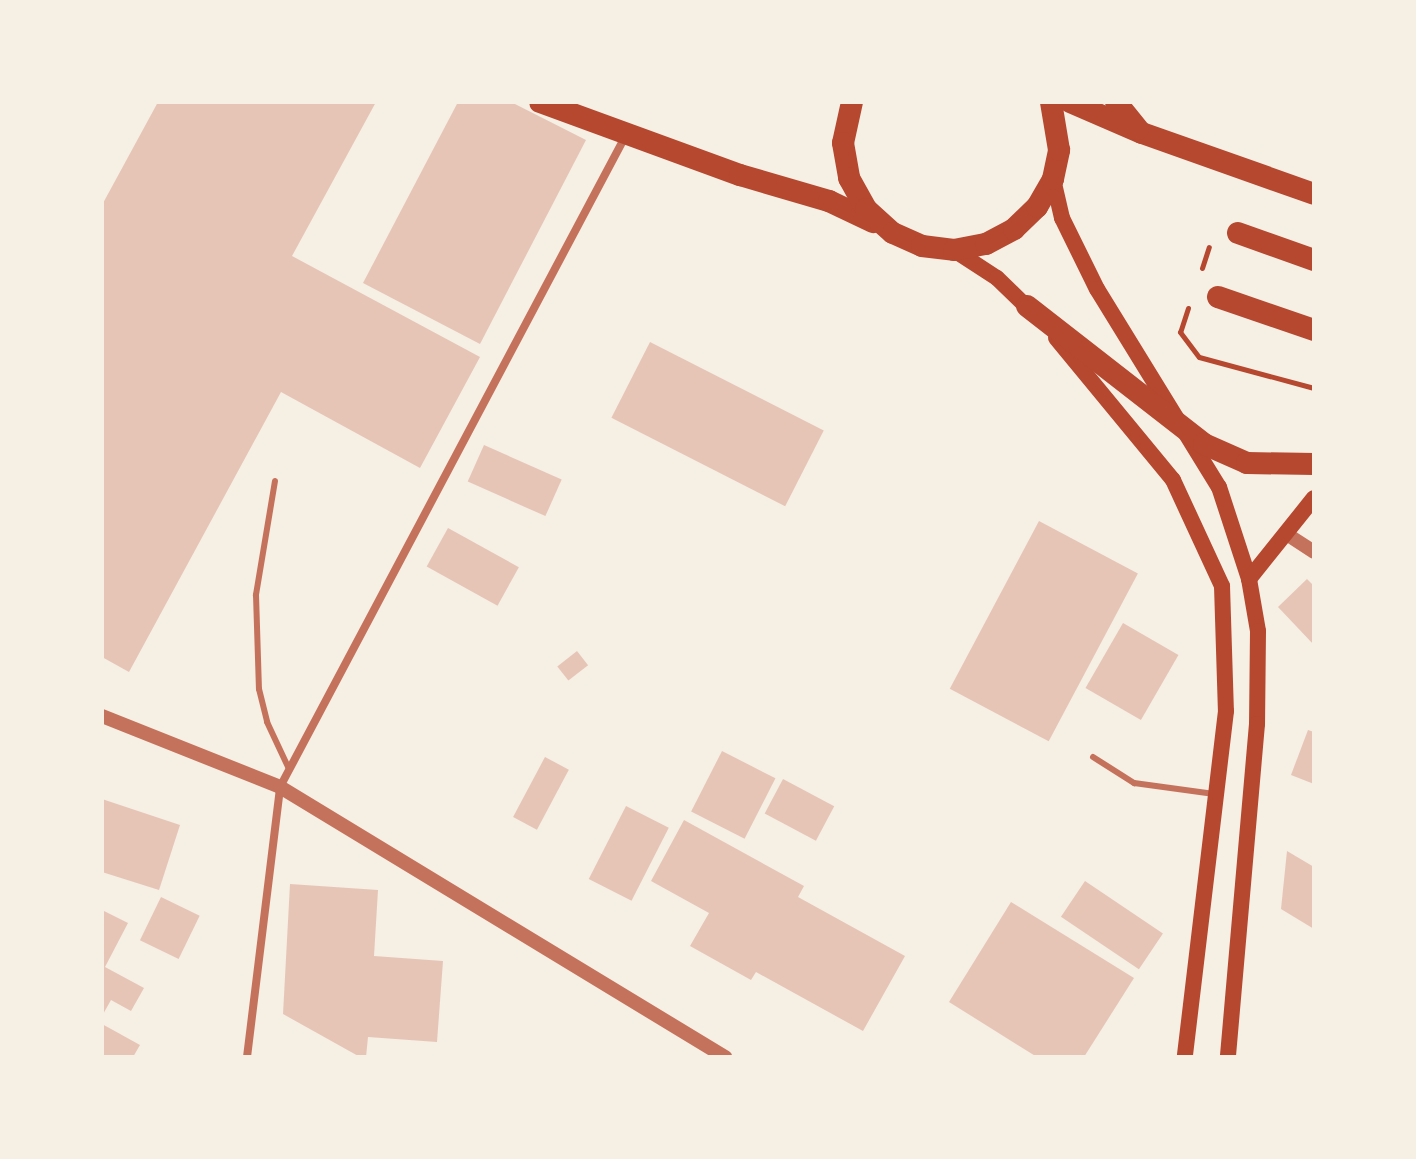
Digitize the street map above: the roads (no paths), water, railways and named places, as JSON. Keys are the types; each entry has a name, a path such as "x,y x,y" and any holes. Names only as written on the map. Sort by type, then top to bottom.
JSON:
{"highway":[{"path":"540,102 626,135 829,201 922,246 954,250 986,244 1014,229 1037,207 1053,179 1059,150 1051,102"},
{"path":"852,102 843,143 849,178 866,209 893,233"},
{"path":"1070,102 1142,133 1314,194"},
{"path":"1116,102 1142,133"},
{"path":"1238,233 1314,260"},
{"path":"1218,297 1314,330"},
{"path":"1027,306 1189,435 1247,463 1314,464"}],"main road":[{"path":"1053,179 1062,218 1097,289 1219,487 1249,579 1258,631 1257,724 1228,1057"},
{"path":"954,250 1027,306 1101,387 1173,480 1222,586 1226,711 1185,1057"},
{"path":"1249,579 1288,535 1314,498"}],"street":[{"path":"247,1057 280,787 626,135"},
{"path":"1288,535 1314,552"},
{"path":"102,716 280,787 725,1057"}],"lane":[{"path":"275,481 256,595 259,689 267,722 289,769"},
{"path":"1093,757 1134,783 1218,794"}]}
